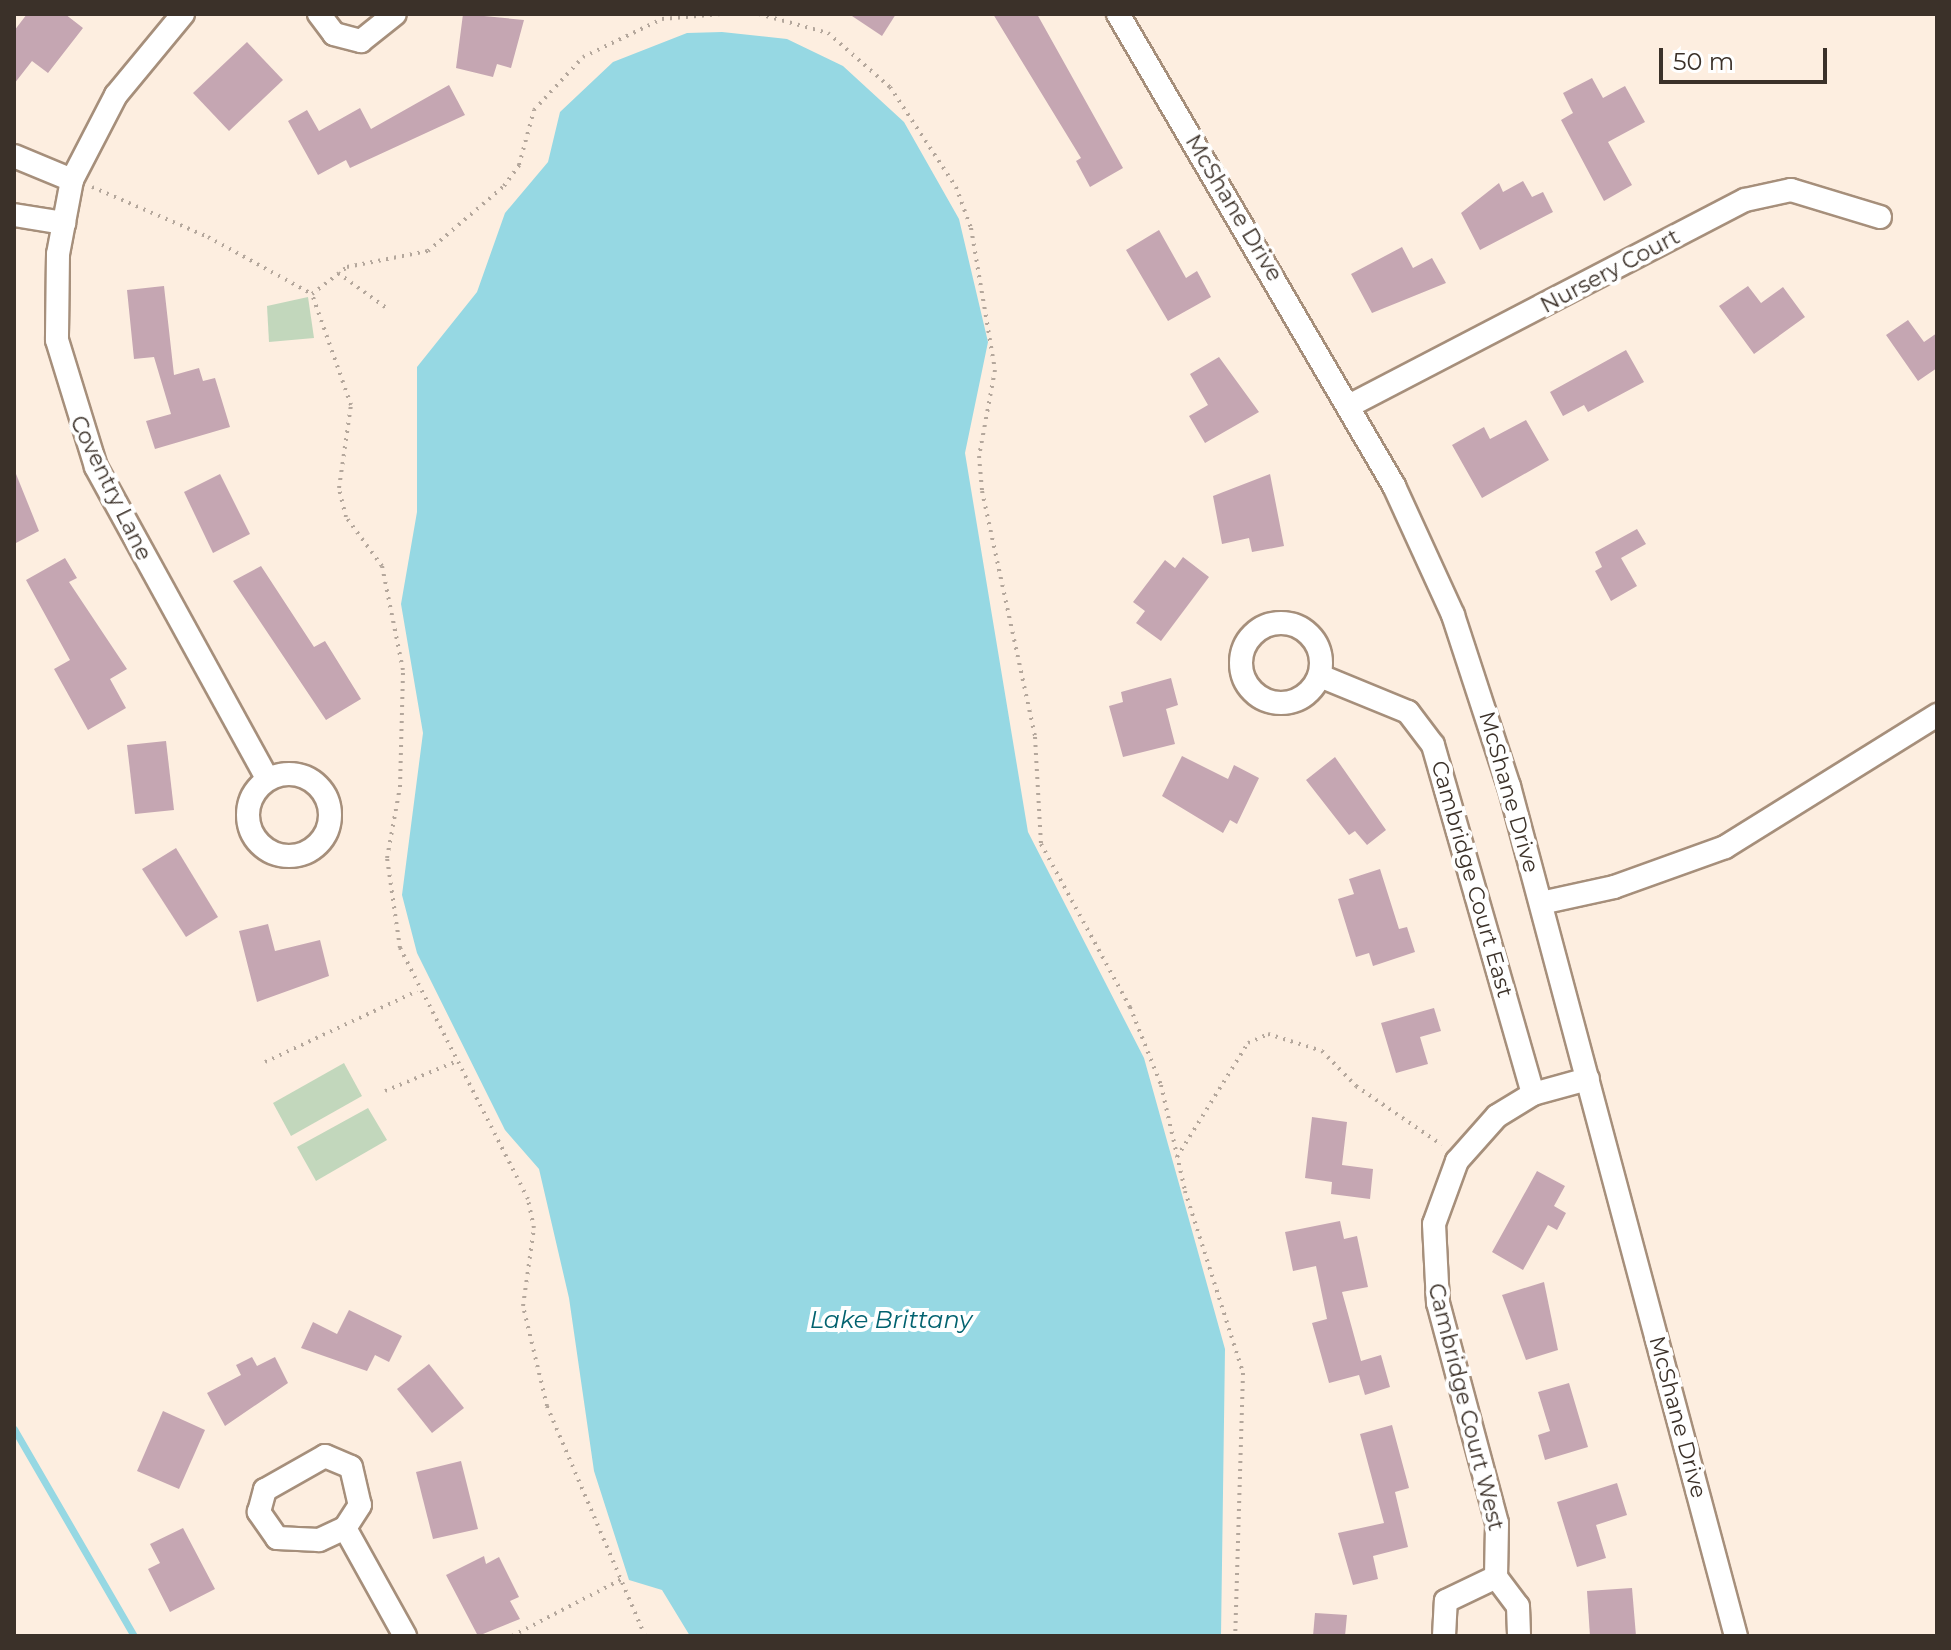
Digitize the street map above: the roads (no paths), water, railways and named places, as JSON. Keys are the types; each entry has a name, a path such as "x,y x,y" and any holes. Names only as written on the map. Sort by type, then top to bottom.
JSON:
{"street":[{"name":"Coventry Lane","path":"183,14 116,95 72,180 64,223 55,314 76,420 267,778"},
{"path":"319,14 334,34 361,41 395,14"},
{"name":"McShane Drive","path":"1118,14 1349,406 1453,615 1541,903 1736,1636"},
{"path":"14,156 72,180"},
{"name":"Nursery Court","path":"1349,406 1745,200 1791,190 1880,217"},
{"path":"14,215 64,223"},
{"name":"Cambridge Court East","path":"1325,678 1408,712 1433,745 1533,1094"},
{"path":"1541,903 1614,887 1725,847 1937,715"},
{"name":"Cambridge Court West","path":"1496,1577 1497,1523 1431,1258 1434,1224 1461,1157 1497,1116 1533,1094 1588,1079"},
{"path":"325,1456 341,1458 361,1490 345,1528 292,1543 265,1523 259,1503 291,1471 325,1456"},
{"path":"345,1528 405,1636"},
{"path":"1444,1636 1446,1601 1496,1577 1518,1606 1519,1636"}],"water":[{"name":"Lake Brittany","path":"722,32 787,39 843,66 904,122 959,219 988,342 965,453 1028,832 1144,1058 1225,1349 1221,1636 690,1636 662,1590 629,1580 594,1471 569,1298 539,1169 505,1130 417,953 402,895 423,733 401,604 417,512 417,367 477,292 505,213 548,162 560,112 613,62 687,33"}],"waterway":[{"path":"14,1429 134,1636"}]}
